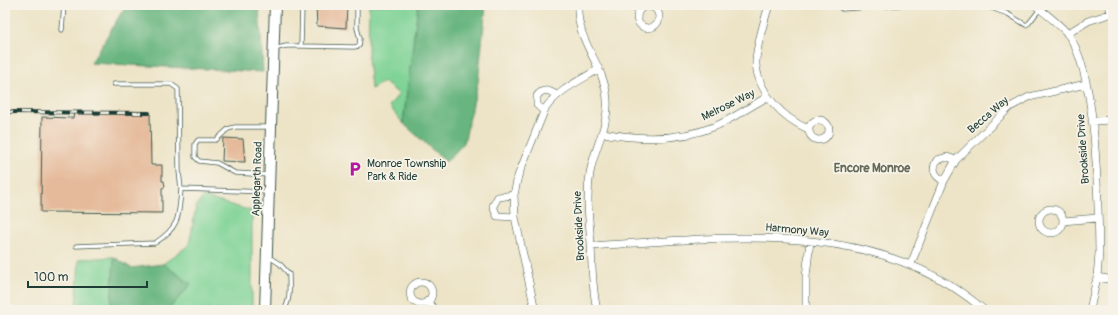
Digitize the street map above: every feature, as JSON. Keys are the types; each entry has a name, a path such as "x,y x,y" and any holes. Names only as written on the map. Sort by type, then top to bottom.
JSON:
{"main road":[{"name":"Applegarth Road","path":"265,310 273,5"}],"street":[{"name":"Brookside Drive","path":"578,5 579,28 599,69 607,91 608,102 603,133 590,168 588,185 593,292 597,310"},
{"path":"658,12 663,5"},
{"path":"769,5 756,64 767,97 795,123 808,129"},
{"path":"1067,34 1088,21 1112,13 1109,5"},
{"name":"Brookside Drive","path":"1037,7 1067,34 1075,49 1086,84 1092,121 1099,253 1097,277 1090,310"},
{"path":"535,310 515,217 514,195 518,176 544,111 556,95 599,69"},
{"name":"Becca Way","path":"911,264 944,181 956,160 1010,107 1029,97 1086,84"},
{"path":"544,111 537,105 537,96 545,91 550,91 556,95"},
{"name":"Melrose Way","path":"603,133 643,139 666,138 692,133 716,126 767,97"},
{"path":"1092,121 1113,120"},
{"path":"944,181 937,177 933,166 937,160 947,157 956,160"},
{"path":"514,195 498,197 493,206 497,216 515,217"},
{"path":"1063,220 1098,218"},
{"name":"Harmony Way","path":"591,246 773,237 862,249 911,264 964,292 984,310"},
{"path":"806,310 806,277 810,241"},
{"path":"1097,277 1113,280"},
{"path":"428,300 434,310"}],"lane":[{"path":"62,30 64,5"},
{"path":"301,46 302,5"},
{"path":"273,50 286,46 359,46 360,39 357,28 357,5"},
{"path":"837,5 842,9 900,5"},
{"path":"984,5 1008,14 1026,25 1029,23 1037,7"},
{"path":"76,246 155,243 165,237 179,220 181,189 179,171 178,89 171,84 114,84"},
{"path":"269,175 235,173 217,163 199,161 194,157 195,144 202,138 216,140 228,129 235,127 271,127"},
{"path":"181,189 268,192"},
{"path":"266,255 280,264 289,274 288,305 284,310"}],"green space":[{"path":"126,5 259,5 263,72 91,63"},
{"path":"369,5 418,5 403,123 389,106 399,94 384,82 371,89 368,56"},
{"path":"418,5 486,5 478,82 464,143 446,162 403,123"},
{"path":"203,197 252,211 252,310 168,310 191,284 163,264 189,245 196,207"},
{"path":"114,257 111,310 76,310 79,259"},
{"path":"114,257 131,268 163,264 191,284 168,310 111,310"}],"building":[{"path":"316,5 347,5 346,28 317,26"},
{"path":"74,113 150,113 151,165 162,165 162,181 164,181 165,187 162,188 162,213 41,212 42,117 73,118"},
{"path":"223,138 243,139 245,162 222,161"}],"railway":[{"path":"5,112 149,113"}],"place":[{"name":"Monroe Township Park & Ride","path":"355,169"}],"district":[{"name":"Encore Monroe","path":"872,168"}]}
